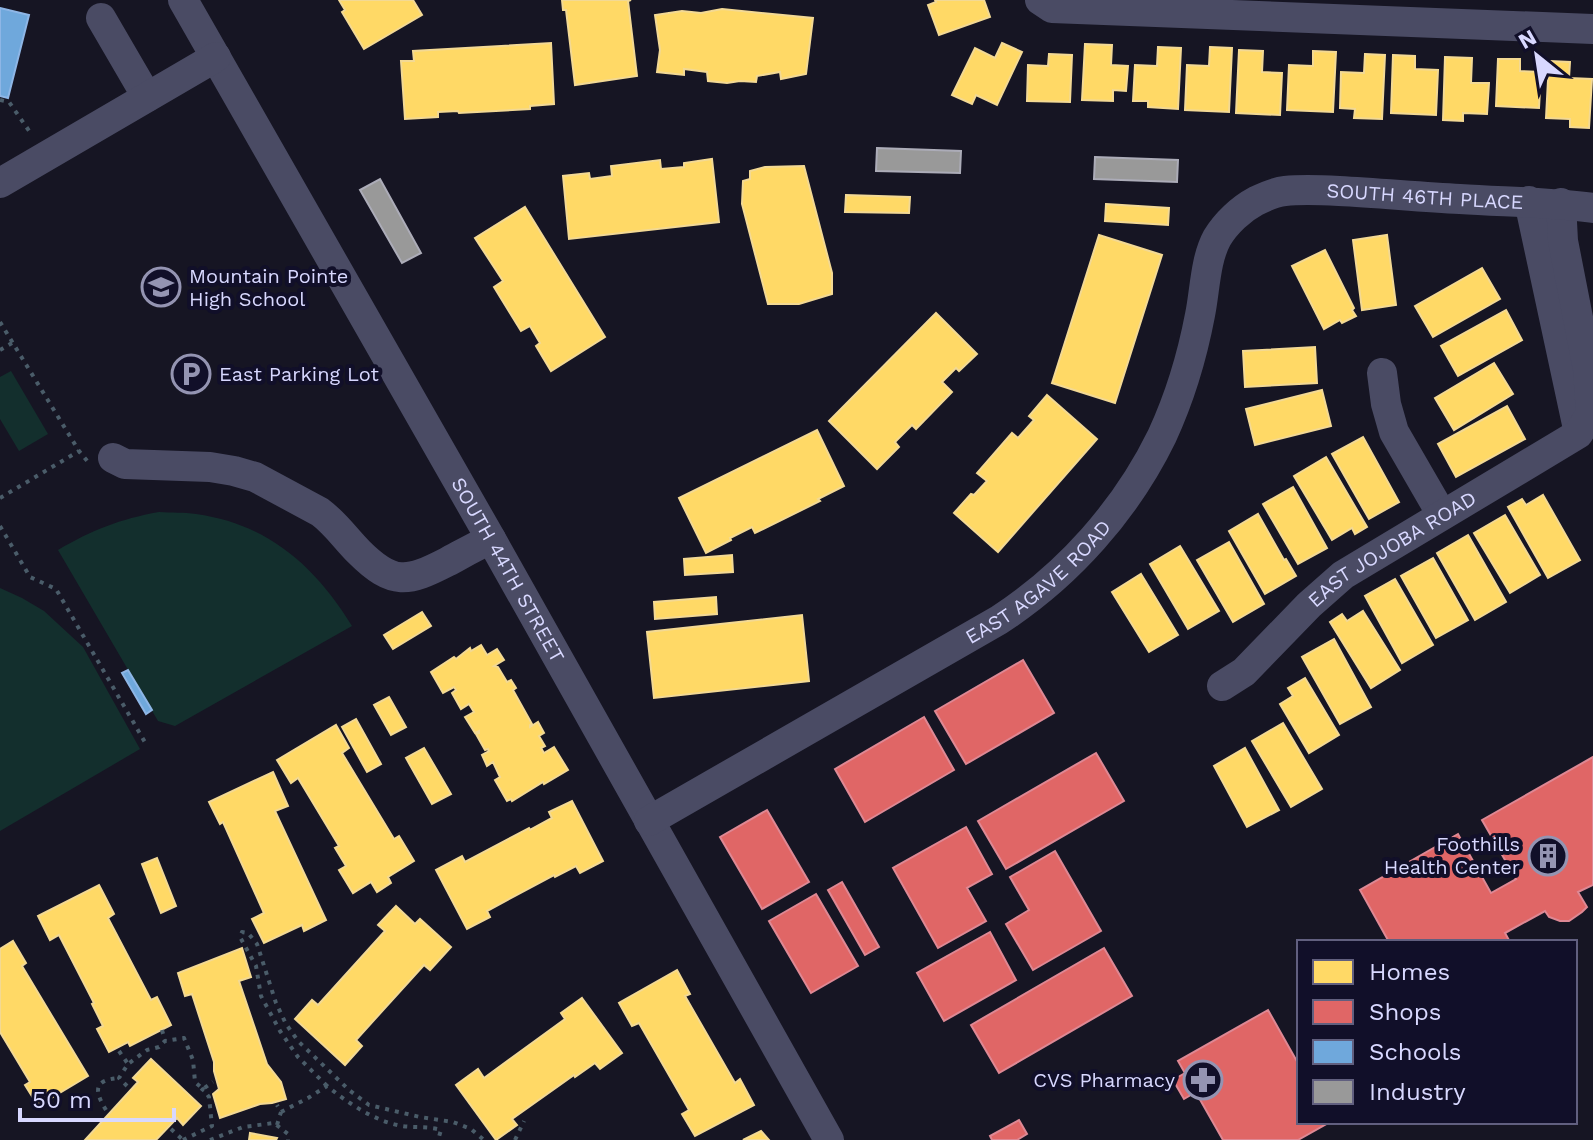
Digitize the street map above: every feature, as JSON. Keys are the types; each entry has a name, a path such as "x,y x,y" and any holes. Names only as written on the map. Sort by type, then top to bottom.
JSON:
{"street":[{"name":"SOUTH 44TH STREET","path":"183,0 829,1140"},
{"path":"1040,0 1052,8 1593,29"},
{"path":"101,18 147,97"},
{"path":"0,183 216,57"},
{"name":"SOUTH 46TH PLACE","path":"1258,200 1282,191 1309,190 1561,203 1593,208"},
{"name":"EAST AGAVE ROAD","path":"649,821 999,620 1035,595 1086,547 1138,478 1181,390 1194,347 1211,255 1217,239 1243,209 1258,200"},
{"path":"1529,201 1578,434"},
{"path":"1561,203 1563,241 1588,369 1591,414 1578,434"},
{"path":"1382,373 1394,432 1442,515"},
{"name":"EAST JOJOBA ROAD","path":"1222,686 1244,672 1343,575 1578,434"},
{"path":"113,458 125,464 210,467 255,477 320,512 360,553 392,576 423,575 491,539"}],"path":[{"path":"0,100 9,102 31,136 44,128"},
{"path":"0,350 12,343"},
{"path":"0,498 79,451"},
{"path":"0,526 30,577 56,589 146,744"},
{"path":"438,1140 441,1130 399,1125 376,1118 342,1098 298,1057 267,1010 261,996 256,966 240,937 242,932 248,933 257,944 276,1003 298,1041 349,1090 369,1105 453,1122 471,1129 484,1140"},
{"path":"162,1030 165,1041"},
{"path":"106,1110 98,1098 100,1085 106,1080 119,1078 128,1064 147,1050 159,1047 165,1041 184,1038 193,1060 195,1082 209,1097 212,1126 183,1140 171,1129"},
{"path":"119,1051 128,1064"},
{"path":"119,1078 127,1086"},
{"path":"198,1095 213,1082"},
{"path":"277,1125 281,1112 327,1086"},
{"path":"277,1105 281,1112"},
{"path":"515,1140 524,1121"},
{"path":"210,1140 243,1127 274,1123 288,1134 288,1140"}],"green space":[{"path":"11,371 48,434 19,451 0,419 0,377"},
{"path":"159,512 191,513 222,519 267,538 305,567 338,604 352,626 175,726 158,721 58,550 107,526"},
{"path":"0,588 44,611 83,647 140,749 0,831"}],"building: Homes":[{"path":"339,0 413,0 422,15 364,49 342,12 345,10"},
{"path":"562,0 631,0 628,1 637,76 575,85 566,10 563,10"},
{"path":"935,0 984,0 990,17 939,35 928,5"},
{"path":"722,9 813,18 806,74 781,79 780,72 757,76 756,82 727,83 708,81 707,72 684,69 684,75 657,72 660,50 655,15"},
{"path":"551,43 554,104 530,106 530,109 438,112 438,117 405,119 401,61 414,61 413,51"},
{"path":"1002,43 1022,52 997,105 976,95 972,104 952,95 975,48 995,58"},
{"path":"1085,44 1112,45 1111,65 1128,66 1126,91 1113,90 1113,101 1082,100"},
{"path":"1158,47 1181,48 1178,109 1148,107 1148,101 1133,101 1135,65 1157,66"},
{"path":"1210,47 1232,48 1229,112 1185,110 1187,65 1209,66"},
{"path":"1239,50 1263,51 1262,72 1282,73 1280,115 1236,113"},
{"path":"1313,51 1336,52 1333,112 1287,110 1289,65 1313,66"},
{"path":"1049,54 1072,55 1070,102 1027,101 1028,65 1048,66"},
{"path":"1365,54 1385,55 1382,119 1354,118 1355,109 1340,108 1341,72 1364,73"},
{"path":"1393,55 1415,56 1415,69 1438,70 1436,115 1391,113"},
{"path":"1445,57 1472,58 1471,83 1489,83 1487,114 1463,113 1463,121 1443,120"},
{"path":"1498,59 1520,59 1520,71 1541,72 1539,108 1496,106"},
{"path":"1549,61 1570,62 1569,78 1592,79 1589,128 1570,127 1570,119 1546,118"},
{"path":"712,159 719,222 569,239 563,176 589,173 590,179 612,176 611,166 660,160 661,169 684,167 684,163"},
{"path":"804,166 832,273 832,294 799,304 768,304 742,204 743,181 750,179 750,171 765,167"},
{"path":"846,195 910,197 909,213 845,212"},
{"path":"1106,204 1169,208 1168,225 1105,221"},
{"path":"525,207 605,337 551,371 536,346 540,343 530,326 521,331 494,287 503,281 475,238"},
{"path":"1099,235 1162,255 1115,403 1052,383"},
{"path":"1387,235 1396,305 1362,310 1353,240"},
{"path":"1325,250 1356,316 1324,329 1292,266"},
{"path":"1482,268 1500,299 1433,337 1415,306"},
{"path":"1506,310 1522,340 1458,376 1441,346"},
{"path":"936,313 977,354 942,382 952,392 916,429 912,425 895,442 899,447 877,469 829,421"},
{"path":"1315,347 1317,383 1245,387 1243,351"},
{"path":"1494,363 1513,394 1454,430 1435,398"},
{"path":"1322,390 1331,426 1255,445 1246,409"},
{"path":"1047,395 1097,439 998,552 954,513 987,481 977,473 1012,433 1018,438 1034,420 1029,416"},
{"path":"1507,406 1525,439 1456,477 1438,444"},
{"path":"817,430 844,486 755,533 752,527 706,553 679,498"},
{"path":"1363,437 1399,502 1369,519 1332,454"},
{"path":"1326,457 1367,527 1355,534 1352,528 1332,540 1294,476"},
{"path":"1293,487 1327,548 1298,564 1263,504"},
{"path":"1543,495 1580,560 1548,578 1508,507 1522,499 1526,505"},
{"path":"1258,514 1296,576 1265,594 1229,531"},
{"path":"1505,515 1540,575 1510,593 1474,533"},
{"path":"1468,535 1506,602 1475,620 1437,553"},
{"path":"1229,542 1264,604 1233,622 1197,560"},
{"path":"1180,546 1219,611 1188,629 1150,564"},
{"path":"732,555 733,572 685,575 684,559"},
{"path":"1433,558 1468,620 1436,638 1401,576"},
{"path":"1141,574 1178,635 1149,652 1112,592"},
{"path":"1395,579 1433,645 1402,663 1365,596"},
{"path":"716,597 717,614 655,619 654,602"},
{"path":"1363,611 1400,670 1371,688 1330,622 1342,614 1347,621"},
{"path":"422,612 431,626 393,649 384,635"},
{"path":"802,615 809,681 654,698 647,632"},
{"path":"1334,639 1371,707 1340,724 1302,657"},
{"path":"481,645 487,655 497,649 504,660 494,666 516,688 513,690 532,724 530,727 538,722 544,733 539,736 545,746 541,748 544,753 554,747 568,770 512,801 507,801 495,780 500,777 493,762 487,766 482,755 489,751 485,750 476,734 479,731 475,733 465,717 474,712 469,704 461,709 452,693 456,690 454,687 443,693 431,672 470,648 471,651"},
{"path":"1305,678 1339,735 1309,753 1280,704 1293,696 1288,688"},
{"path":"389,697 406,727 391,735 374,705"},
{"path":"356,719 381,764 367,772 342,727"},
{"path":"1283,723 1322,789 1291,807 1252,741"},
{"path":"336,725 349,748 342,753 394,839 399,836 414,861 388,877 391,883 377,892 371,882 353,893 339,870 346,866 335,848 339,846 298,778 291,783 277,760"},
{"path":"424,748 451,794 432,804 406,758"},
{"path":"1245,748 1279,810 1247,827 1214,766"},
{"path":"273,772 288,806 275,811 326,920 304,931 302,925 264,943 252,919 264,913 223,822 220,824 209,802"},
{"path":"572,801 603,861 580,873 576,866 554,875 487,911 490,917 467,929 436,870 462,856 465,862 530,830 552,818 549,812"},
{"path":"157,858 176,906 161,913 142,864"},
{"path":"99,885 114,914 108,918 151,1000 157,997 171,1025 130,1046 128,1042 109,1052 97,1029 103,1026 94,1003 59,935 50,940 38,916"},
{"path":"396,906 415,924 420,919 451,947 430,970 424,965 356,1040 362,1046 345,1065 295,1019 312,1000 318,1005 385,931 378,925"},
{"path":"13,941 26,963 22,966 88,1076 38,1106 25,1085 30,1082 0,1032 0,949"},
{"path":"242,948 251,977 239,981 267,1064 281,1082 286,1099 220,1118 213,1094 219,1089 214,1062 192,994 185,996 178,973"},
{"path":"677,970 690,994 685,996 735,1083 740,1079 754,1105 695,1136 682,1114 689,1110 639,1023 632,1026 619,1003"},
{"path":"582,998 622,1053 600,1069 595,1063 574,1075 512,1119 517,1125 496,1140 456,1085 478,1069 484,1078 565,1019 561,1013"},
{"path":"151,1059 201,1106 183,1125 177,1118 156,1140 85,1140 138,1082 133,1078"},
{"path":"761,1131 769,1140 743,1140"},
{"path":"250,1133 277,1138 249,1140"}],"building: Shops":[{"path":"1023,660 1054,713 966,764 935,711"},
{"path":"924,717 954,770 865,822 835,769"},
{"path":"1096,753 1124,801 1006,869 978,821"},
{"name":"Foothills Health Center","path":"1593,757 1593,885 1578,892 1587,907 1569,921 1549,917 1545,911 1505,933 1509,940 1388,940 1360,890 1458,834 1491,893 1516,879 1482,820"},
{"path":"767,810 809,882 762,909 720,837"},
{"path":"966,827 992,874 967,888 986,921 938,948 893,868"},
{"path":"1055,851 1101,931 1033,970 1006,924 1029,910 1010,877"},
{"path":"842,882 879,947 865,955 828,890"},
{"path":"816,894 858,966 811,993 769,921"},
{"path":"990,932 1016,980 944,1021 917,973"},
{"path":"1104,948 1132,996 999,1073 971,1025"},
{"name":"CVS Pharmacy","path":"1268,1010 1297,1061 1297,1124 1326,1124 1298,1140 1223,1140 1178,1061"},
{"path":"1185,1073 1196,1092 1184,1099 1173,1080"},
{"path":"1019,1120 1027,1134 1017,1140 992,1140 990,1136"}],"building: Schools":[{"path":"0,8 29,15 8,98 0,96"},
{"path":"128,670 152,710 146,714 122,673"}],"building: Industry":[{"path":"877,148 961,151 960,173 876,171"},
{"path":"1095,157 1178,160 1177,182 1094,179"},
{"path":"380,179 421,253 402,263 360,190"}],"place":[{"name":"Mountain Pointe High School","path":"161,287"},
{"name":"East Parking Lot","path":"191,374"},
{"name":"Foothills Health Center","path":"1548,856"},
{"name":"CVS Pharmacy","path":"1203,1080"}]}
